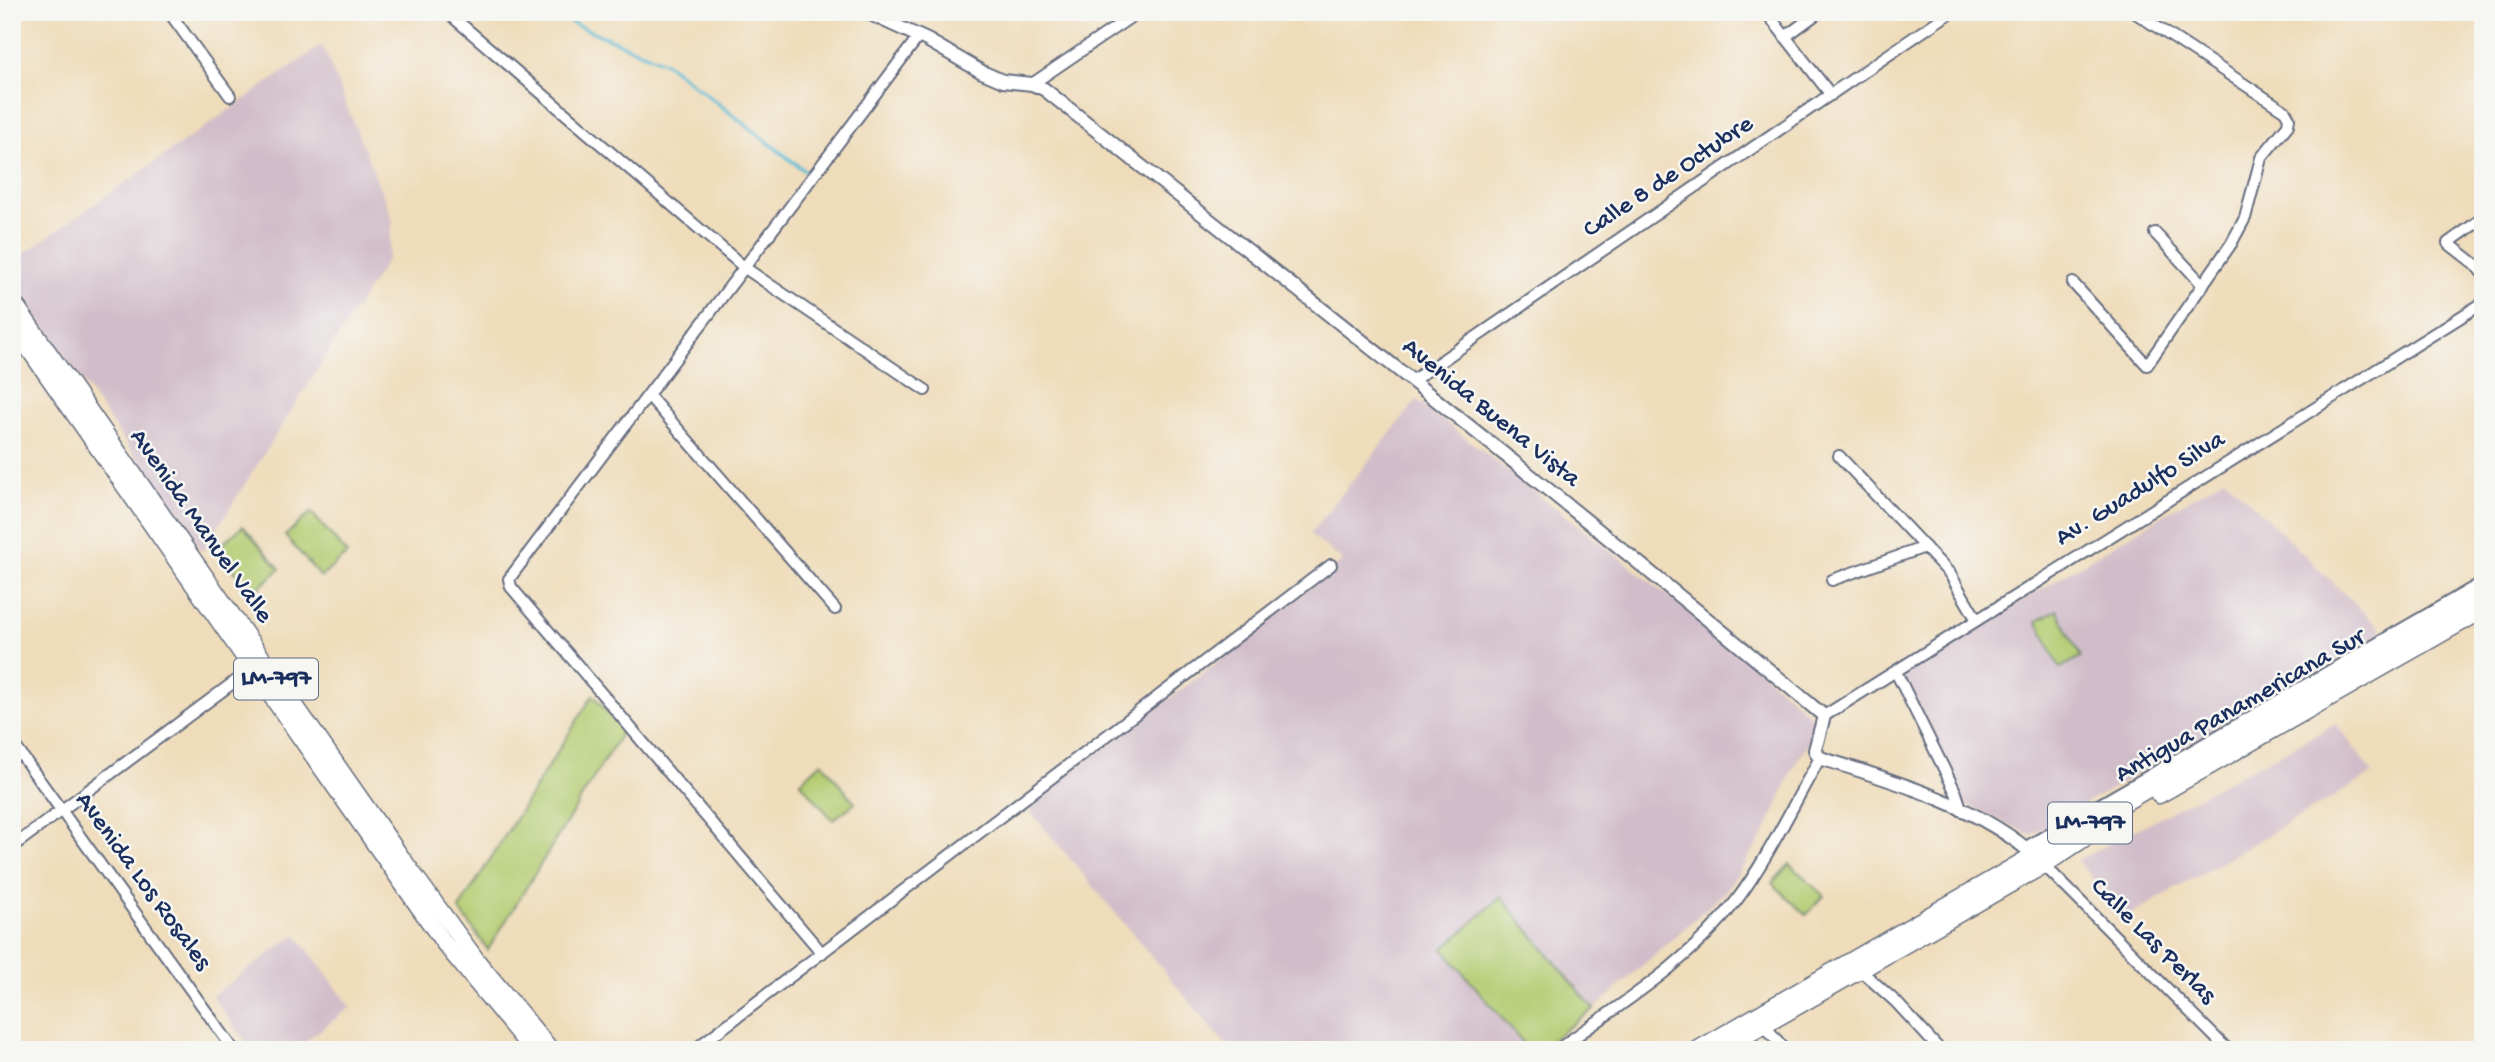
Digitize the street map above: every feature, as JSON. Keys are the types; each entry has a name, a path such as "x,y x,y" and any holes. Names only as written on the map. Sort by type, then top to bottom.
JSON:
{"main road":[{"name":"Avenida Manuel Valle","path":"13,302 444,943 532,1050"},
{"name":"Avenida Manuel Valle","path":"12,325 258,665 478,962 551,1050"},
{"name":"Antigua Panamericana Sur","path":"2255,733 2483,595"},
{"name":"Antigua Panamericana Sur","path":"1697,1050 2035,856 2483,610"},
{"name":"Antigua Panamericana Sur","path":"1721,1050 1860,970 2035,856"}],"street":[{"path":"169,12 230,96"},
{"path":"447,12 746,268 925,390"},
{"name":"Avenida Buena Vista","path":"866,12 919,36 982,72 1003,81 1032,84 1044,89 1748,651 1824,716"},
{"path":"1032,84 1138,12"},
{"path":"1766,12 1831,94"},
{"path":"1785,37 1819,12"},
{"name":"Calle 8 de Octubre","path":"1412,381 1951,12"},
{"path":"2073,283 2147,365 2203,285 2245,218 2262,158 2281,137 2289,118 2285,111 2134,12"},
{"path":"822,953 510,583 514,569 649,396 919,36"},
{"path":"2483,218 2448,243 2475,264 2483,274"},
{"path":"2155,233 2203,285"},
{"name":"Av. Guadulfo Silva","path":"1824,716 2483,303"},
{"path":"649,396 835,609"},
{"path":"1839,456 1950,574 1977,620"},
{"path":"1832,580 1925,547"},
{"path":"694,1050 1331,565"},
{"path":"1824,716 1815,750 1820,758 1876,775 1962,811 2015,838 2035,856 2483,582"},
{"path":"12,847 258,665"},
{"path":"1896,671 1956,793 1962,811"},
{"name":"Avenida Los Rosales","path":"12,741 234,1050"},
{"path":"1557,1050 1666,973 1734,904 1756,873 1820,758"},
{"name":"Calle Las Perlas","path":"2035,856 2228,1050"},
{"path":"1860,970 1896,1002 1940,1050"},
{"path":"1764,1025 1785,1050"}],"shaded area":[{"path":"322,45 393,220 388,258 202,552 12,281 12,262"},
{"path":"1417,400 1735,648 1815,720 1816,733 1796,762 1766,831 1728,889 1594,1009 1501,897 1443,949 1529,1050 1230,1050 1025,805 1205,672 1343,561 1310,534"},
{"path":"2225,478 2384,632 2031,835 1950,797 1949,783 1894,678"},
{"path":"2336,724 2373,774 2127,917 2077,861"},
{"path":"296,934 351,1007 294,1050 252,1050 212,996"}],"green space":[{"path":"311,512 347,554 321,577 285,536"},
{"path":"243,526 280,569 253,593 216,549"},
{"path":"2057,610 2081,657 2060,668 2037,621"},
{"path":"593,695 623,730 488,950 459,909"},
{"path":"822,762 855,803 833,820 800,782"},
{"path":"1790,864 1824,896 1806,915 1772,883"},
{"path":"1501,897 1594,1009 1537,1050 1529,1050 1443,949"}],"waterway":[{"path":"546,12 666,63 810,175"}]}
